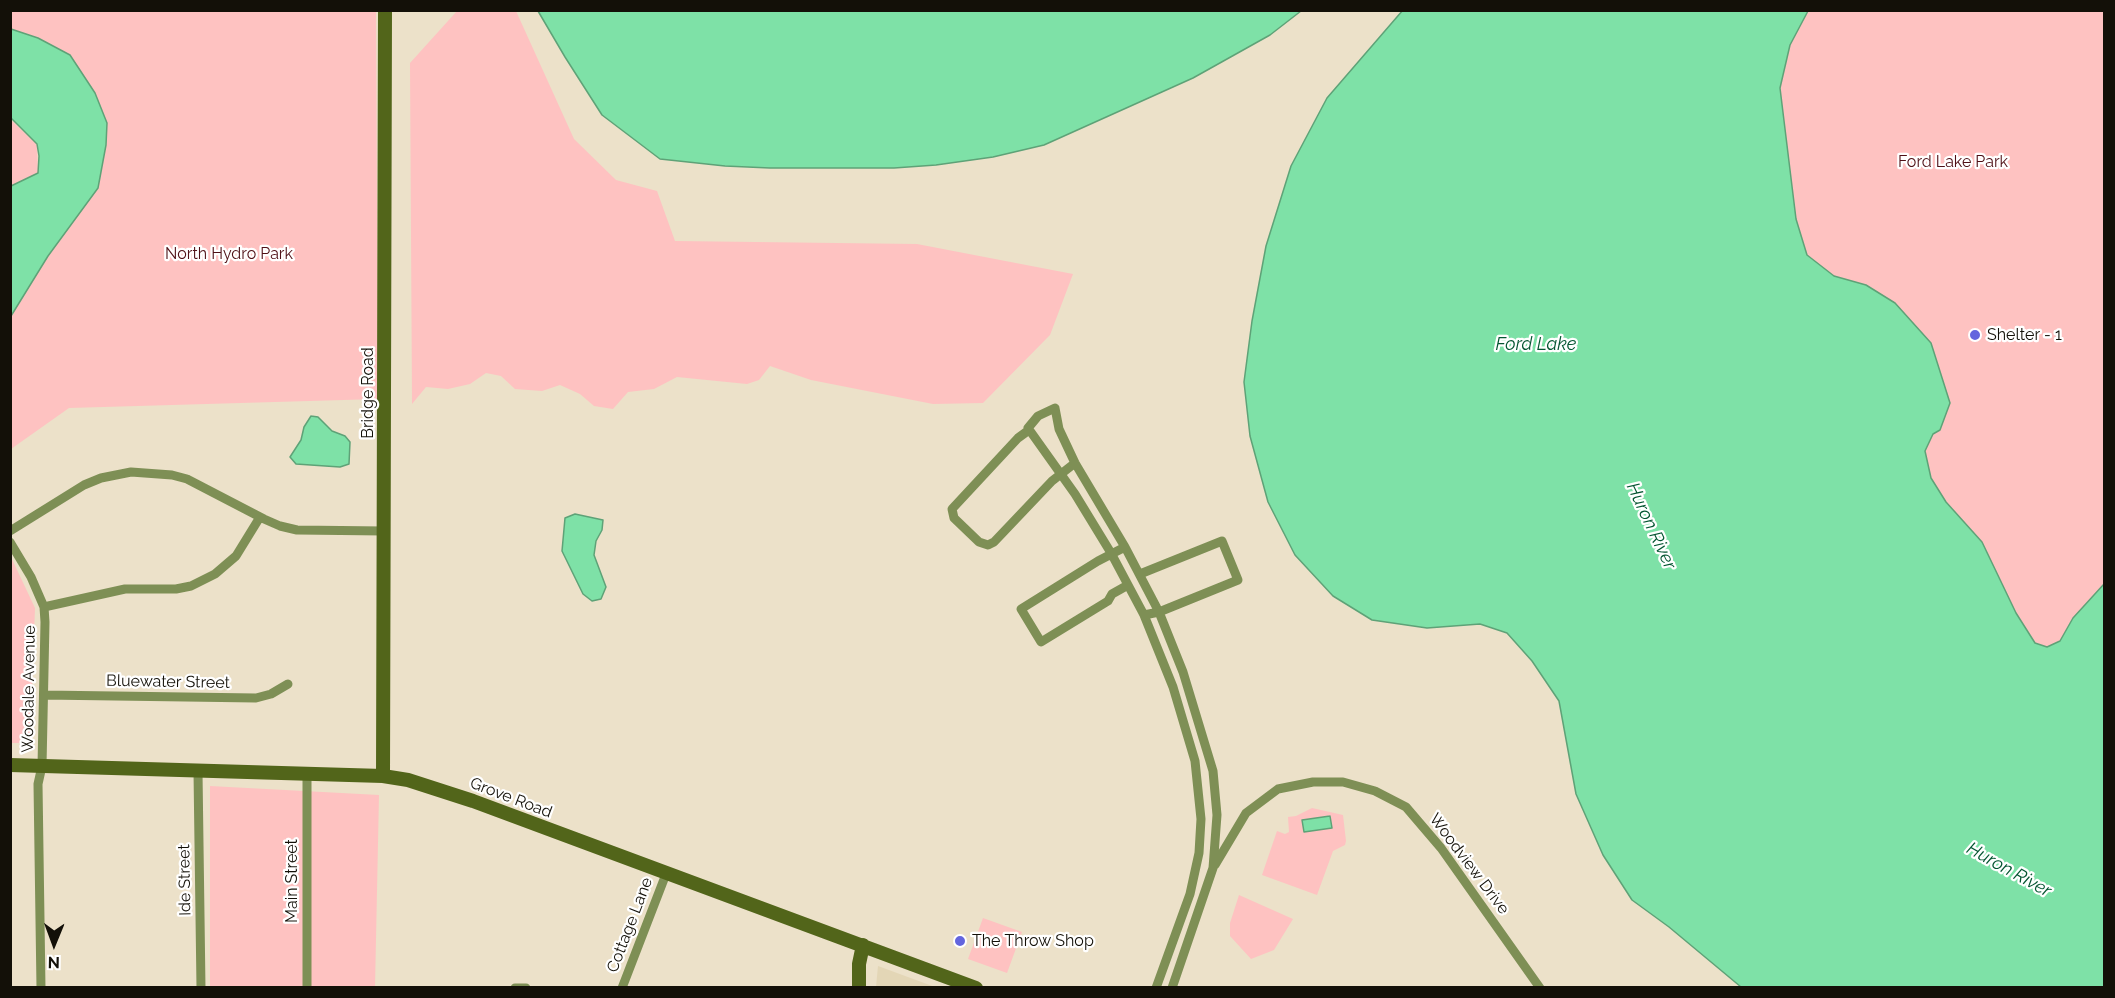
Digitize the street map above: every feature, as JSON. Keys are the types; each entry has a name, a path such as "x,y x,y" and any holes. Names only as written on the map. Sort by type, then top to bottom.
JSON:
{"main road":[{"name":"Bridge Road","path":"382,776 385,10"},
{"name":"Grove Road","path":"10,765 382,776 408,780 473,801 976,987"},
{"path":"859,987 859,964 863,945"}],"street":[{"path":"1075,463 1052,481 1002,534 988,545 979,542 954,518 952,509 1018,438 1029,430 1031,423 1038,416 1055,408 1059,429 1075,463 1125,547 1159,612 1184,672 1202,729 1213,771 1217,815 1214,868 1172,987"},
{"path":"1029,430 1061,473 1111,553 1144,615 1173,687 1195,761 1201,819 1199,853 1190,894 1156,987"},
{"path":"10,531 84,485 100,478 131,472 172,475 187,479 260,517 280,526 297,530 384,531"},
{"path":"44,608 125,589 176,589 191,586 215,574 236,556 260,517"},
{"path":"1140,574 1222,541 1238,580 1159,612 1144,615"},
{"name":"Woodale Avenue","path":"10,542 31,577 44,608 46,635 42,766 38,784 41,987"},
{"path":"1125,547 1111,553 1021,609 1041,642 1108,602 1112,594 1128,585"},
{"name":"Bluewater Street","path":"44,695 256,698 288,684"},
{"path":"1188,733 1202,729"},
{"name":"Ide Street","path":"198,772 201,987"},
{"name":"Main Street","path":"307,775 307,987"},
{"name":"Woodview Drive","path":"1214,868 1246,813 1278,789 1313,782 1343,783 1375,791 1406,807 1441,848 1540,987"},
{"path":"1201,819 1217,815"},
{"name":"Cottage Lane","path":"622,987 666,874"},
{"path":"1190,894 1203,897"},
{"path":"1179,987 1189,953 1188,943"},
{"path":"1168,954 1182,959"},
{"path":"515,987 526,987"}],"shaded area":[{"path":"878,966 935,987 876,987"}],"green space":[{"name":"North Hydro Park","path":"11,11 376,11 378,399 69,408 11,449 11,316 48,256 106,145 107,123 95,93 70,55 38,38 11,29"},
{"path":"457,11 516,11 574,139 616,180 657,191 675,241 917,244 1073,274 1050,335 983,403 933,404 811,380 770,366 759,380 747,384 677,377 654,389 628,392 613,409 594,406 580,394 560,385 542,391 515,389 501,376 486,373 470,384 448,389 426,387 412,404 410,63"},
{"name":"Ford Lake Park","path":"1808,11 2104,11 2104,584 2073,618 2060,641 2047,647 2035,643 2016,613 1982,542 1946,502 1931,478 1925,451 1933,434 1866,285 1834,276 1807,255 1796,219 1780,88 1790,45"},
{"path":"10,119 37,144 38,173 11,186"},
{"path":"11,557 35,608 30,743 11,743"},
{"path":"210,786 379,795 375,987 210,988"},
{"path":"1312,808 1343,815 1346,841 1345,845 1333,851 1317,895 1262,875 1277,831 1285,834 1289,832 1288,817 1296,816"},
{"path":"1239,895 1293,919 1274,950 1251,959 1230,936 1230,923"},
{"path":"983,918 1022,932 1007,973 968,959"}],"water":[{"name":"Ford Lake","path":"1403,10 1808,11 1790,45 1780,88 1796,219 1807,255 1834,276 1866,285 1895,303 1931,343 1950,403 1940,430 1933,434 1925,451 1931,478 1946,502 1982,542 2016,613 2035,643 2047,647 2060,641 2073,618 2104,584 2104,987 1741,987 1669,927 1632,900 1603,855 1576,794 1559,701 1532,661 1507,633 1480,624 1427,628 1372,620 1333,596 1295,555 1268,502 1250,436 1244,382 1252,321 1266,246 1291,166 1327,98"},
{"path":"538,11 1301,11 1270,35 1193,78 1044,145 993,157 936,165 894,168 770,168 660,159 602,115"},
{"path":"11,29 38,38 70,55 95,93 107,123 106,145 98,188 48,256 11,316 11,186 38,173 39,156 37,144 11,118"},
{"path":"311,416 318,417 332,431 345,436 350,442 349,464 340,467 296,464 290,457 301,440 304,427"},
{"path":"575,514 603,520 594,555 606,587 601,599 592,601 583,594 562,551 565,518"},
{"path":"1330,816 1332,828 1304,832 1302,820"}],"place":[{"name":"Shelter - 1","path":"1975,335"},
{"name":"The Throw Shop","path":"960,941"}],"water label":[{"name":"Huron River","path":"1651,526"},
{"name":"Huron River","path":"2009,870"}]}
